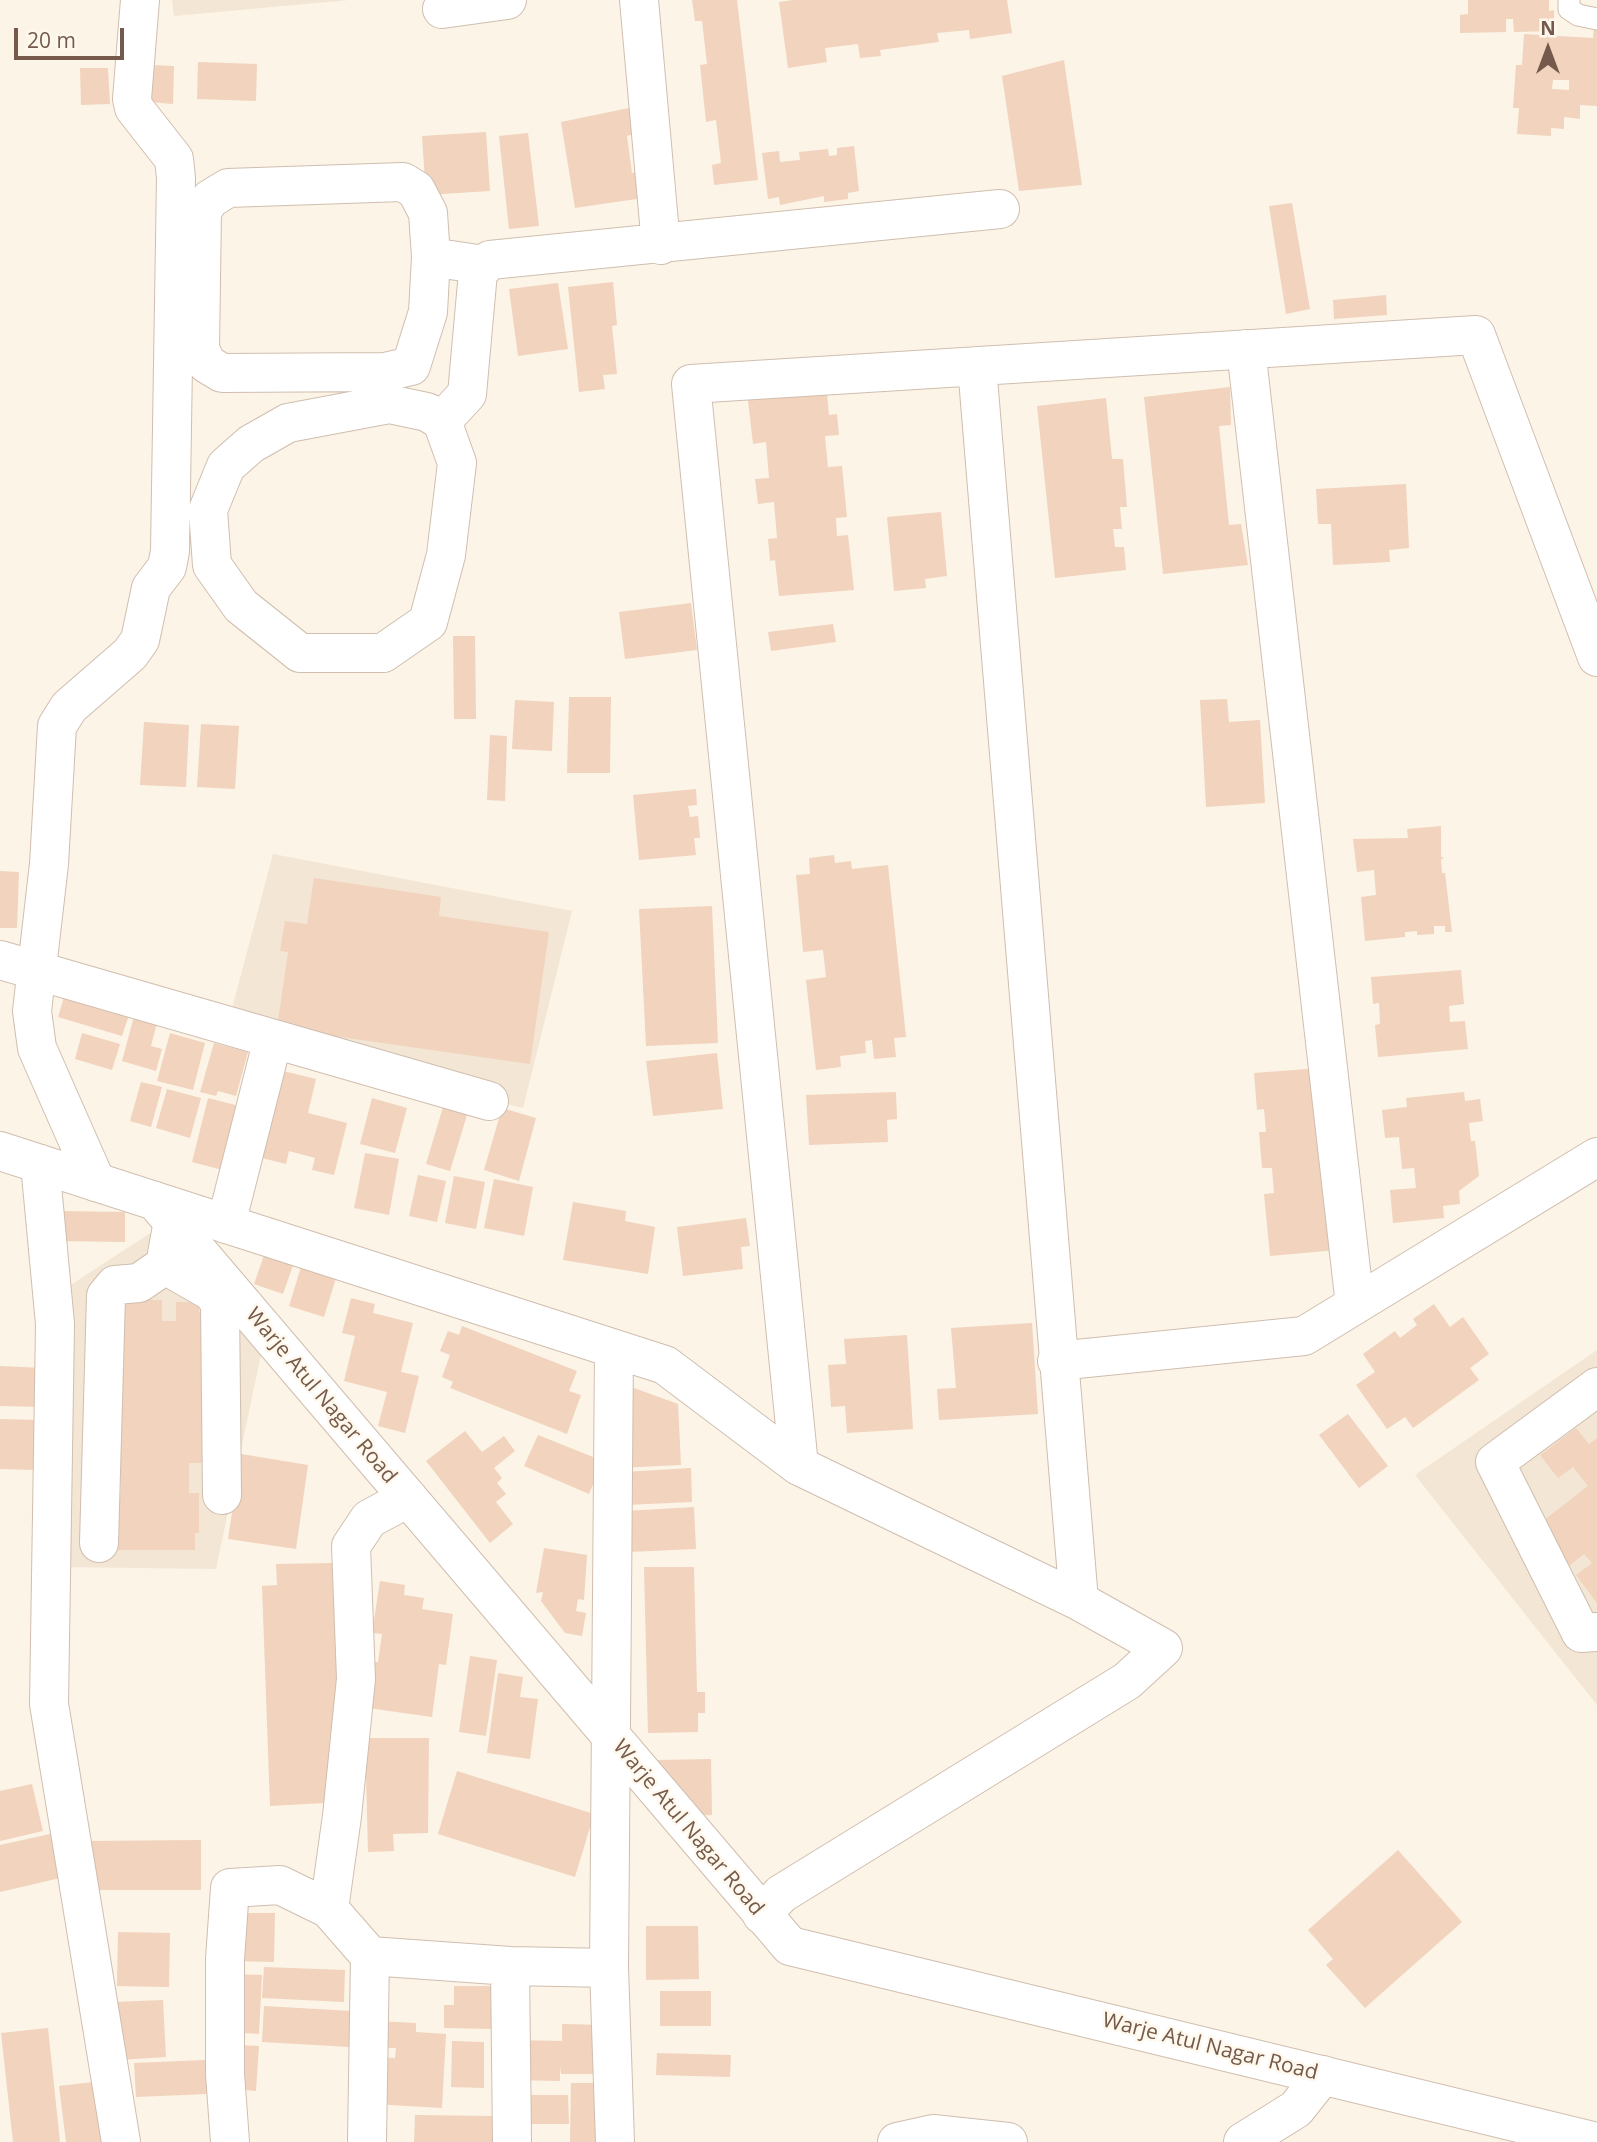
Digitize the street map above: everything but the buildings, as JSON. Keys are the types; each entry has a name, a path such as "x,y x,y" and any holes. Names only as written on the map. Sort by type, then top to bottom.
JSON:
{"street":[{"path":"96,1182 37,1048 32,1011 49,864 57,726 69,707 130,654 140,640 151,588 167,567 170,551 176,178 174,159 134,108 132,99 140,0"},
{"path":"442,9 507,0"},
{"path":"639,0 661,245"},
{"path":"403,182 416,190 428,213 431,257 428,312 411,366 385,372 222,373 207,365 200,349 202,211 209,199 228,188 403,182"},
{"path":"442,421 467,394 478,272 490,260 1000,209"},
{"path":"431,257 484,265"},
{"path":"799,1466 691,384 1476,335 1597,657"},
{"path":"1246,349 1355,1305"},
{"path":"977,366 1057,1361 1079,1601"},
{"path":"389,404 427,412 442,421 457,463 446,555 428,622 383,653 300,653 241,606 212,565 208,510 226,466 251,444 288,423 389,404"},
{"path":"0,960 489,1101"},
{"path":"226,1224 273,1039"},
{"path":"0,1151 96,1182 164,1211 226,1224 665,1365 799,1466 1079,1601 1163,1648 1128,1681 781,1894 762,1915"},
{"path":"1057,1361 1304,1336 1597,1157"},
{"path":"40,1164 55,1324 49,1704 121,2142"},
{"path":"164,1211 165,1265"},
{"name":"Warje Atul Nagar Road","path":"164,1211 790,1946 1597,2141"},
{"path":"165,1265 212,1292 220,1303 222,1495"},
{"path":"99,1543 106,1296 115,1285 139,1283 165,1265"},
{"path":"614,1349 609,1968 615,2142"},
{"path":"1597,1387 1495,1462 1581,1633 1597,1632"},
{"path":"328,1909 342,1816 356,1679 351,1546 369,1519 408,1498"},
{"path":"230,2142 225,2074 225,1959 230,1888 280,1885 328,1909 370,1955 510,1966 609,1968"},
{"path":"367,2142 370,1955"},
{"path":"510,1966 512,2142"},
{"path":"1256,2139 1296,2109 1323,2075"},
{"path":"897,2142 933,2134 1008,2142"}],"lane":[{"path":"1569,0 1569,9 1578,15 1597,19"}],"shaded area":[{"path":"172,0 349,0 174,16"},
{"path":"273,854 572,911 523,1108 225,1035"},
{"path":"155,1230 264,1340 216,1569 62,1567 63,1290"},
{"path":"1597,1350 1597,1705 1415,1475"}]}
